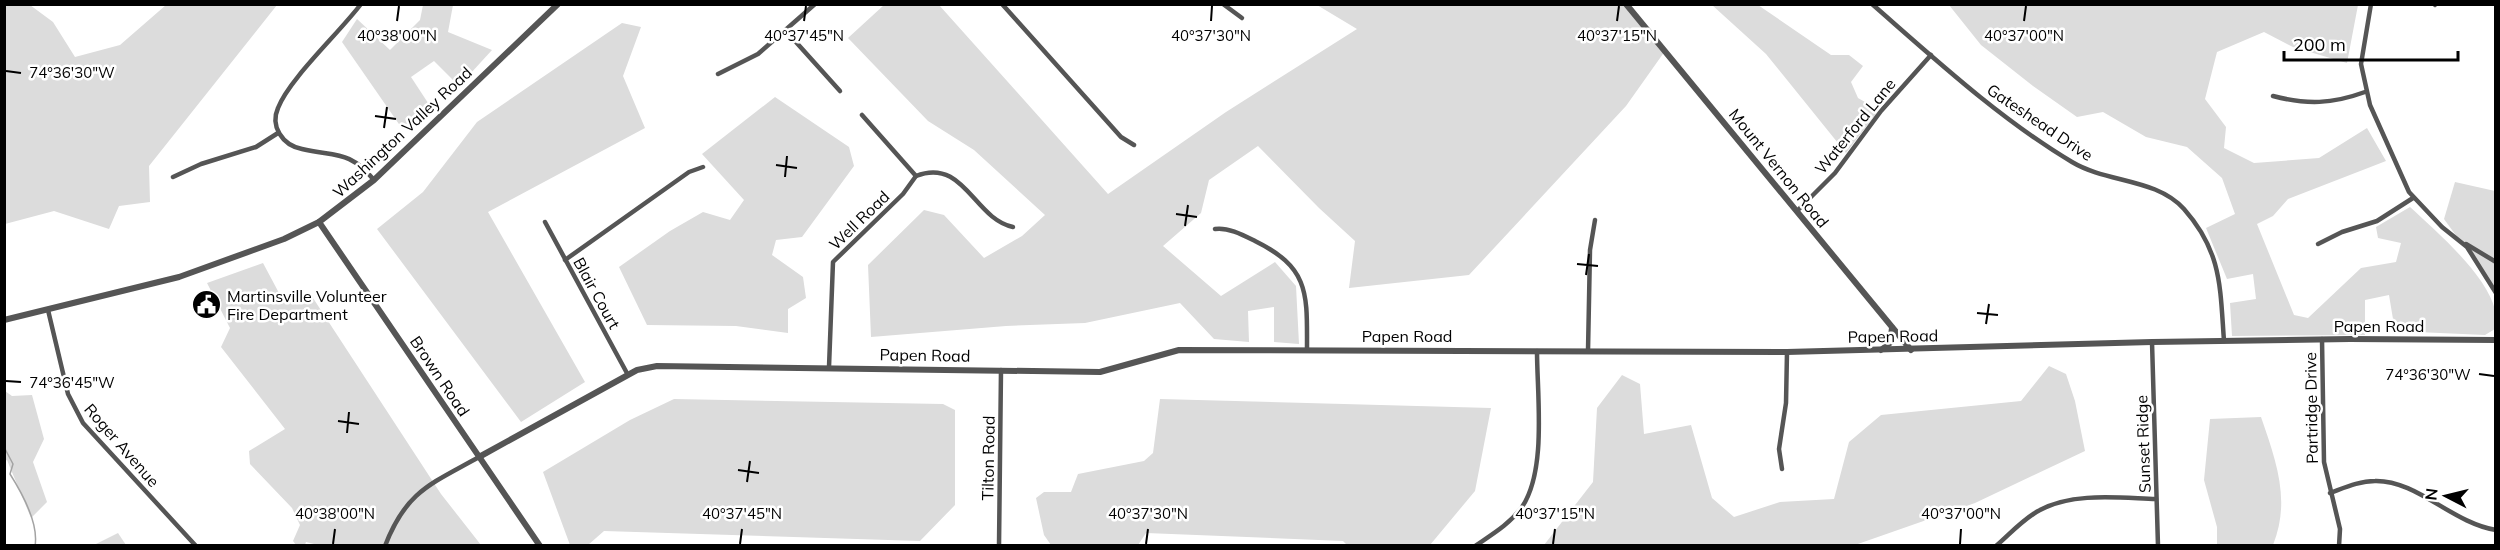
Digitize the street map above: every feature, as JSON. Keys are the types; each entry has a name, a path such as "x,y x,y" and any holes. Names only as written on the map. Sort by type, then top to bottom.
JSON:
{"street":[{"path":"361,4 284,95 275,118 278,133 295,147 350,157 374,180"},
{"name":"Washington Valley Road","path":"4,320 179,277 284,239 319,222 374,180 558,4"},
{"path":"718,74 758,54 815,4"},
{"path":"1002,4 1121,137 1134,145"},
{"path":"1223,4 1242,18"},
{"name":"Mount Vernon Road","path":"1626,4 1911,350"},
{"name":"Gateshead Drive","path":"1872,4 1987,102 2069,160 2089,170 2160,192 2178,203 2215,258 2224,341"},
{"path":"2371,4 2361,58 2365,92 2404,182 2413,198 2442,227 2496,262"},
{"path":"786,31 840,91"},
{"name":"Waterford Lane","path":"1797,211 1835,173 1881,111 1931,56"},
{"path":"2273,96 2302,103 2324,103 2365,92"},
{"path":"862,115 916,176 931,171 952,177 1001,222 1013,227"},
{"path":"173,177 201,164 256,147 278,133"},
{"path":"565,260 689,172 703,167"},
{"name":"Well Road","path":"829,367 832,262 903,194 916,176"},
{"path":"2318,244 2342,232 2377,221 2413,198"},
{"path":"1588,351 1590,250 1595,220"},
{"name":"Brown Road","path":"319,222 540,546"},
{"name":"Blair Court","path":"545,222 628,375"},
{"path":"1215,229 1232,231 1266,247 1282,256 1296,271 1306,296 1307,349"},
{"path":"2464,243 2496,293"},
{"name":"Roger Avenue","path":"48,310 68,394 83,423 196,546"},
{"path":"1881,350 1890,343 1892,327"},
{"name":"Papen Road","path":"385,546 393,525 409,500 430,484 646,367 672,365 1100,372 1130,365 1170,351 1307,349 1787,352 2322,339 2496,340"},
{"name":"Partridge Drive","path":"2322,339 2324,462 2340,529 2339,546"},
{"name":"Sunset Ridge","path":"2152,342 2158,546"},
{"path":"1475,546 1513,518 1527,499 1534,477 1538,435 1537,351"},
{"path":"1782,470 1779,449 1786,403 1787,352"},
{"name":"Tilton Road","path":"999,546 1001,370"},
{"path":"2330,492 2363,482 2392,483 2476,527 2496,530"},
{"path":"1996,546 2032,515 2056,502 2119,498 2156,499"}],"shaded area":[{"path":"5,4 30,5 53,22 75,57 120,45 166,5 277,5 149,166 150,202 119,206 109,229 54,211 5,224"},
{"path":"423,5 453,5 448,32 492,50 459,86 434,61 411,77 432,109 401,127 342,42 357,19 390,50 420,20"},
{"path":"884,5 939,5 1108,194 1226,112 1357,29 1317,5 1626,5 1665,51 1626,106 1469,275 1349,288 1355,241 1258,146 1209,180 1201,213 1163,246 1221,296 1275,262 1296,286 1299,344 1274,342 1274,307 1248,311 1249,342 1214,339 1180,303 1085,323 1006,326 871,337 868,265 924,210 944,215 984,258 1022,236 1045,215 974,150 928,121 848,38"},
{"path":"1712,5 1758,5 1831,55 1849,55 1863,66 1851,82 1858,98 1879,110 1846,153 1766,54"},
{"path":"1949,5 2358,5 2347,63 2293,47 2264,32 2217,52 2205,99 2226,127 2224,148 2254,163 2319,158 2367,128 2386,161 2288,199 2273,216 2257,224 2294,315 2308,318 2361,268 2396,262 2401,243 2378,238 2376,227 2410,207 2459,254 2482,283 2496,312 2495,329 2485,335 2395,331 2389,295 2365,300 2365,335 2232,336 2230,303 2256,299 2253,274 2227,279 2206,228 2235,214 2222,178 2187,147 2146,137 2103,112 2077,117 1981,45"},
{"path":"622,23 641,27 623,76 645,128 488,212 585,382 521,422 377,229 423,192 477,122"},
{"path":"775,97 849,147 854,166 802,237 776,240 772,255 803,277 806,298 788,309 788,333 736,326 647,325 619,267 670,231 703,212 730,220 744,200 702,154"},
{"path":"2455,182 2495,191 2495,289 2444,219"},
{"path":"263,263 279,293 313,298 441,494 481,545 322,546 306,542 305,545 296,545 293,541 300,525 292,508 250,464 249,451 285,429 221,347 230,328 207,283"},
{"path":"2049,366 2066,374 2075,401 2085,451 1975,503 1855,545 1544,545 1593,482 1597,408 1622,375 1640,384 1644,434 1691,425 1712,498 1734,517 1780,502 1834,499 1849,442 1881,415 2021,401"},
{"path":"5,391 12,396 32,395 44,439 33,462 47,502 31,518 7,460 5,461"},
{"path":"674,399 943,404 955,410 955,505 920,541 604,531 588,545 570,545 543,472 630,420"},
{"path":"1160,399 1491,408 1475,491 1430,545 1348,546 1343,541 1146,533 1138,545 1051,545 1044,535 1036,498 1044,492 1071,492 1078,474 1144,461 1153,453"},
{"path":"2261,417 2272,449 2281,496 2281,512 2273,545 2217,545 2217,527 2204,480 2210,419"},
{"path":"118,533 126,545 94,545"}],"waterway":[{"path":"4,447 13,464 10,474 32,518 36,537 35,546"}],"place":[{"name":"Martinsville Volunteer Fire Department","path":"206,305"}]}
